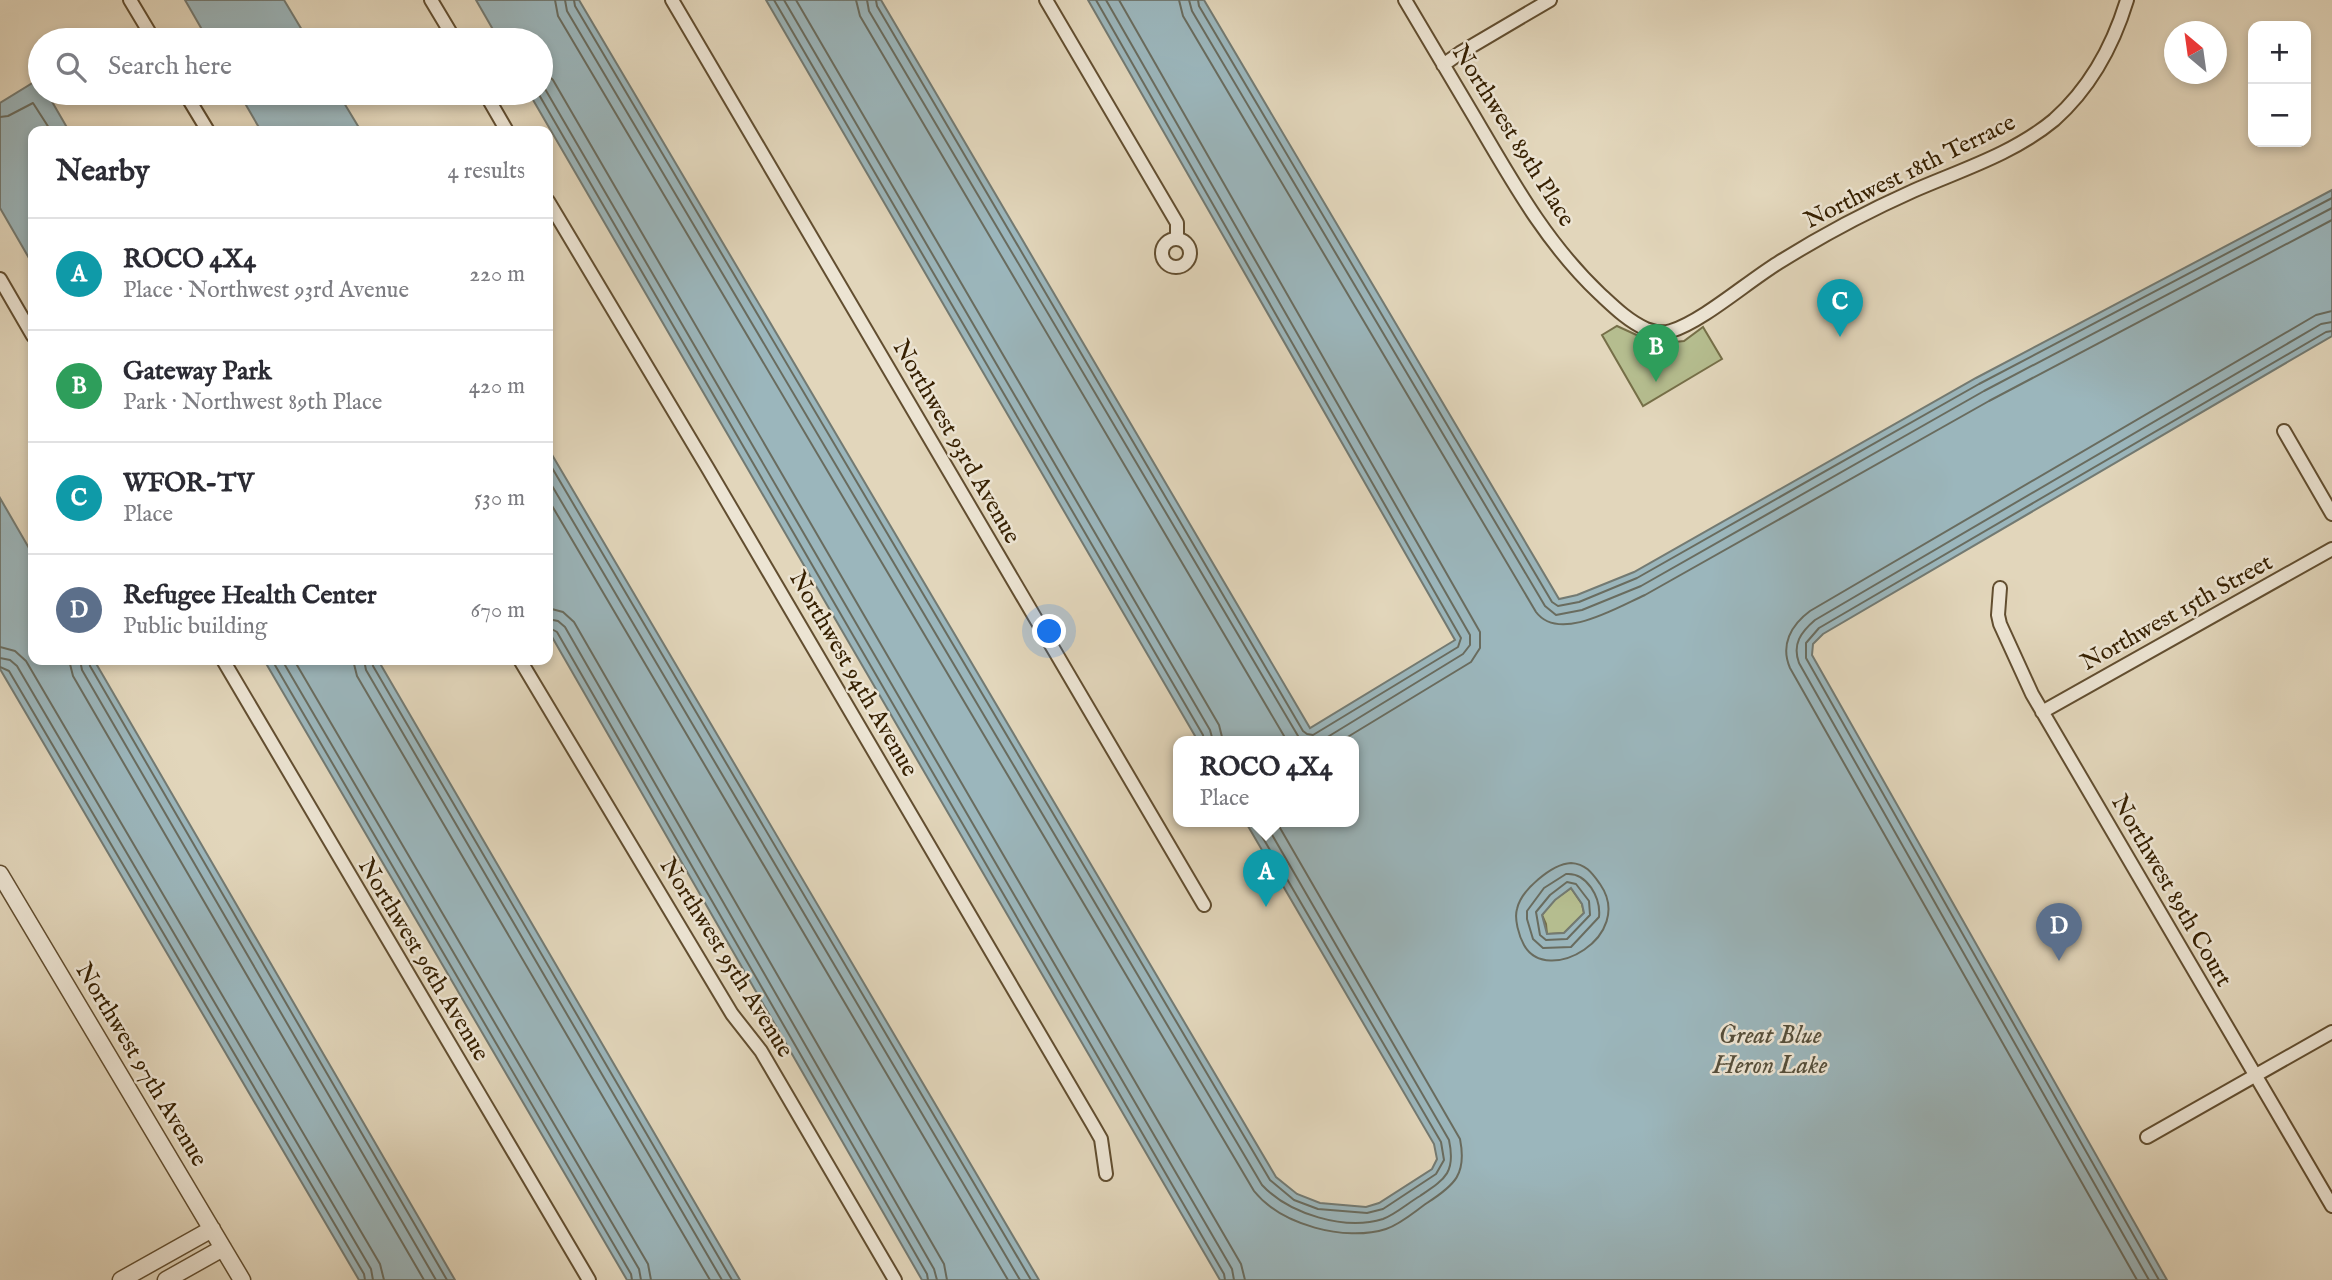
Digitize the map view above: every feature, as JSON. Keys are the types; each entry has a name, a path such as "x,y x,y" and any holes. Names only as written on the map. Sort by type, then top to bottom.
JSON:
{"street":[{"path":"130,0 147,28"},
{"path":"431,0 448,28"},
{"name":"Northwest 93rd Avenue","path":"672,0 1204,905"},
{"path":"1046,0 1177,223 1177,239"},
{"name":"Northwest 89th Place","path":"1405,0 1524,201 1560,252 1622,314 1649,330 1663,333"},
{"path":"1444,65 1550,0"},
{"name":"Northwest 18th Terrace","path":"1663,333 1691,322 1833,230 1892,200 1998,155 2042,128 2068,107 2087,84 2114,38 2127,0"},
{"path":"192,105 205,126"},
{"path":"492,105 505,126"},
{"name":"Northwest 94th Avenue","path":"553,209 1093,1125 1101,1139 1106,1174"},
{"path":"0,278 28,326"},
{"path":"2284,431 2332,514"},
{"name":"Northwest 15th Street","path":"2042,712 2332,549"},
{"name":"Northwest 89th Court","path":"2000,588 2000,624 2021,675 2332,1206"},
{"name":"Northwest 96th Avenue","path":"226,665 589,1280"},
{"name":"Northwest 95th Avenue","path":"523,665 732,1014 761,1051 895,1280"},
{"name":"Northwest 97th Avenue","path":"0,874 242,1280"},
{"path":"2147,1137 2332,1032"},
{"path":"121,1280 212,1229"},
{"path":"166,1280 223,1248"}],"green space":[{"path":"1617,326 1656,344 1684,341 1703,327 1722,359 1643,406 1602,335"},
{"path":"1571,888 1582,904 1584,913 1564,933 1547,934 1542,915 1554,900"}],"water":[{"path":"185,0 284,0 301,28 201,28"},
{"name":"Great Blue Heron Lake","path":"476,0 579,0 1276,1177 1297,1194 1320,1203 1366,1207 1379,1203 1432,1169 1437,1159 1434,1144 1249,827 1359,827 1359,736 1195,736 766,0 881,0 1310,728 1455,640 1088,0 1204,0 1559,599 1577,595 1634,572 1976,378 2332,190 2332,336 1823,634 1813,644 1812,655 2167,1280 1220,1280 553,134 553,126 548,126 536,105 553,105 553,28 492,28","holes":["1571,888 1582,904 1584,913 1564,933 1547,934 1542,915 1555,900"]},
{"path":"28,86 28,105 54,105 66,126 28,126 28,256 0,208 0,103"},
{"path":"246,105 345,105 358,126 258,126"},
{"path":"553,456 1039,1280 922,1280 553,639"},
{"path":"0,498 28,546 28,665 97,665 455,1280 359,1280 0,669"},
{"path":"267,665 381,665 740,1280 627,1280"}],"place":[{"name":"WFOR-TV","path":"1840,337"},
{"name":"Gateway Park","path":"1656,382"},
{"name":"ROCO 4X4","path":"1266,907"},
{"name":"Refugee Health Center","path":"2059,961"}]}
